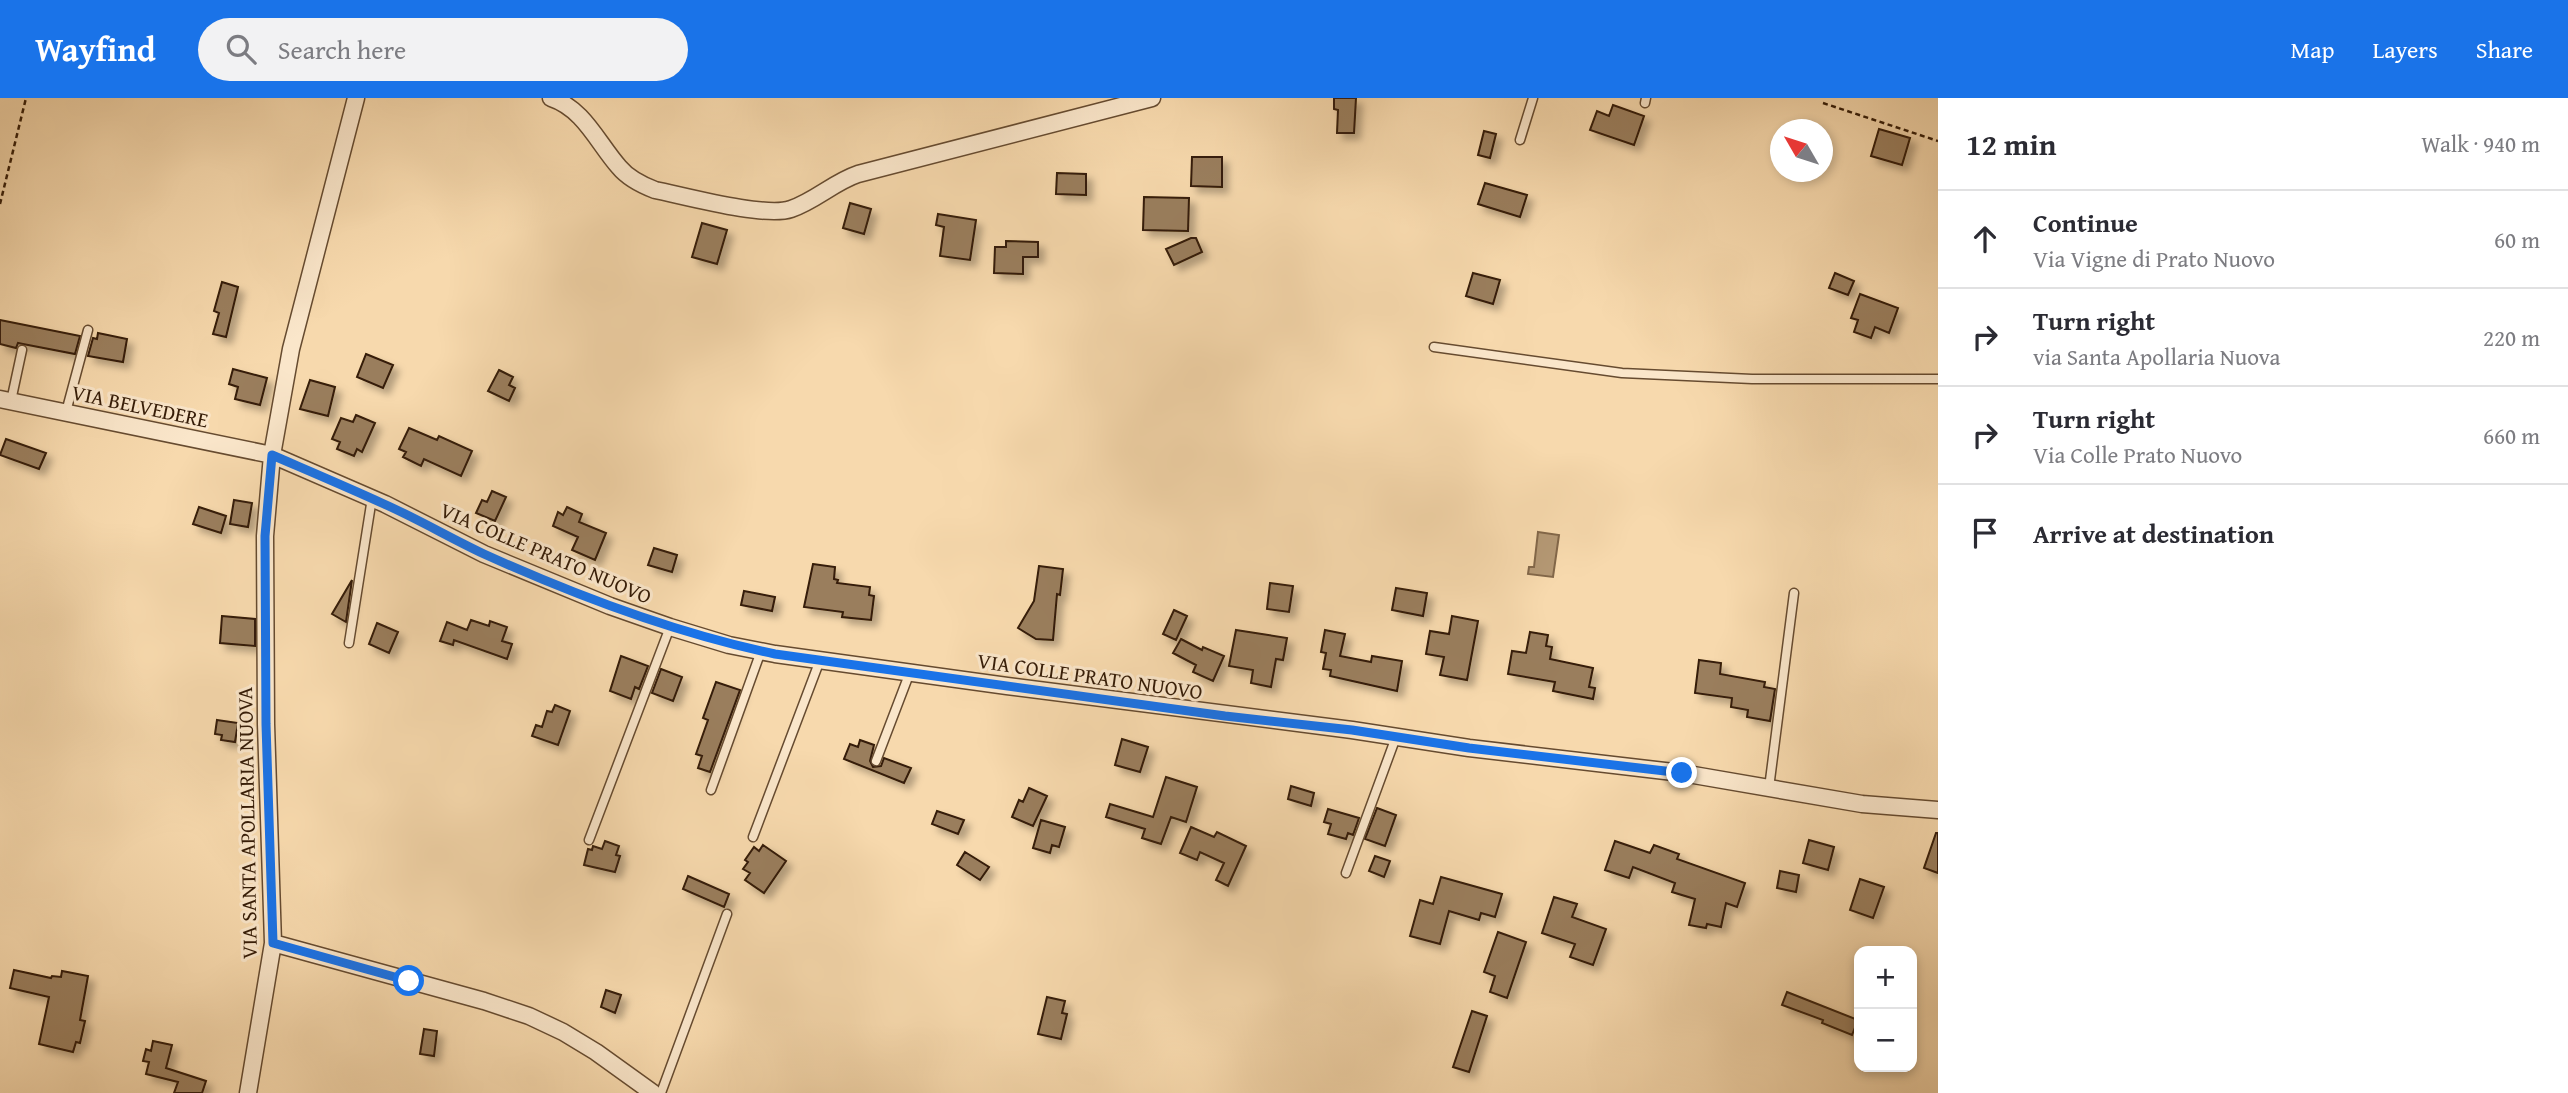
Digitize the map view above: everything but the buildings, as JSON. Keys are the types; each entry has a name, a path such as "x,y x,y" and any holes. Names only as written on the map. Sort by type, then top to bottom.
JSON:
{"street":[{"name":"VIA SANTA APOLLARIA NUOVA","path":"248,1093 273,943 266,724 265,549 272,455 291,349 356,98"},
{"path":"551,98 574,110 619,167 646,186 730,205 779,212 798,206 858,174 1152,98"},
{"name":"VIA BELVEDERE","path":"5,400 272,455"},
{"name":"VIA COLLE PRATO NUOVO","path":"272,455 372,498 484,554 610,606 729,645 911,673 1522,755 1682,773 1862,804 1938,810"},
{"path":"273,943 529,1016 596,1052 653,1093"}],"lane":[{"path":"1520,140 1533,98"},
{"path":"66,412 88,330"},
{"path":"1434,347 1622,373 1752,379 1938,379"},
{"path":"5,400 22,350"},
{"path":"349,642 372,498"},
{"path":"1769,789 1794,593"},
{"path":"589,840 670,627"},
{"path":"711,790 761,651"},
{"path":"753,836 820,660"},
{"path":"876,761 911,673"},
{"path":"1346,873 1396,737"},
{"path":"660,1093 727,914"}],"path":[{"path":"0,204 26,98"},
{"path":"1823,103 1938,141"}],"shaded area":[{"path":"1538,532 1559,535 1553,577 1528,574 1529,567 1534,567"}],"route":[{"path":"409,981 273,943 266,724 265,536 272,455 385,504 484,554 610,606 729,645 775,654 1288,724 1682,773"}]}
